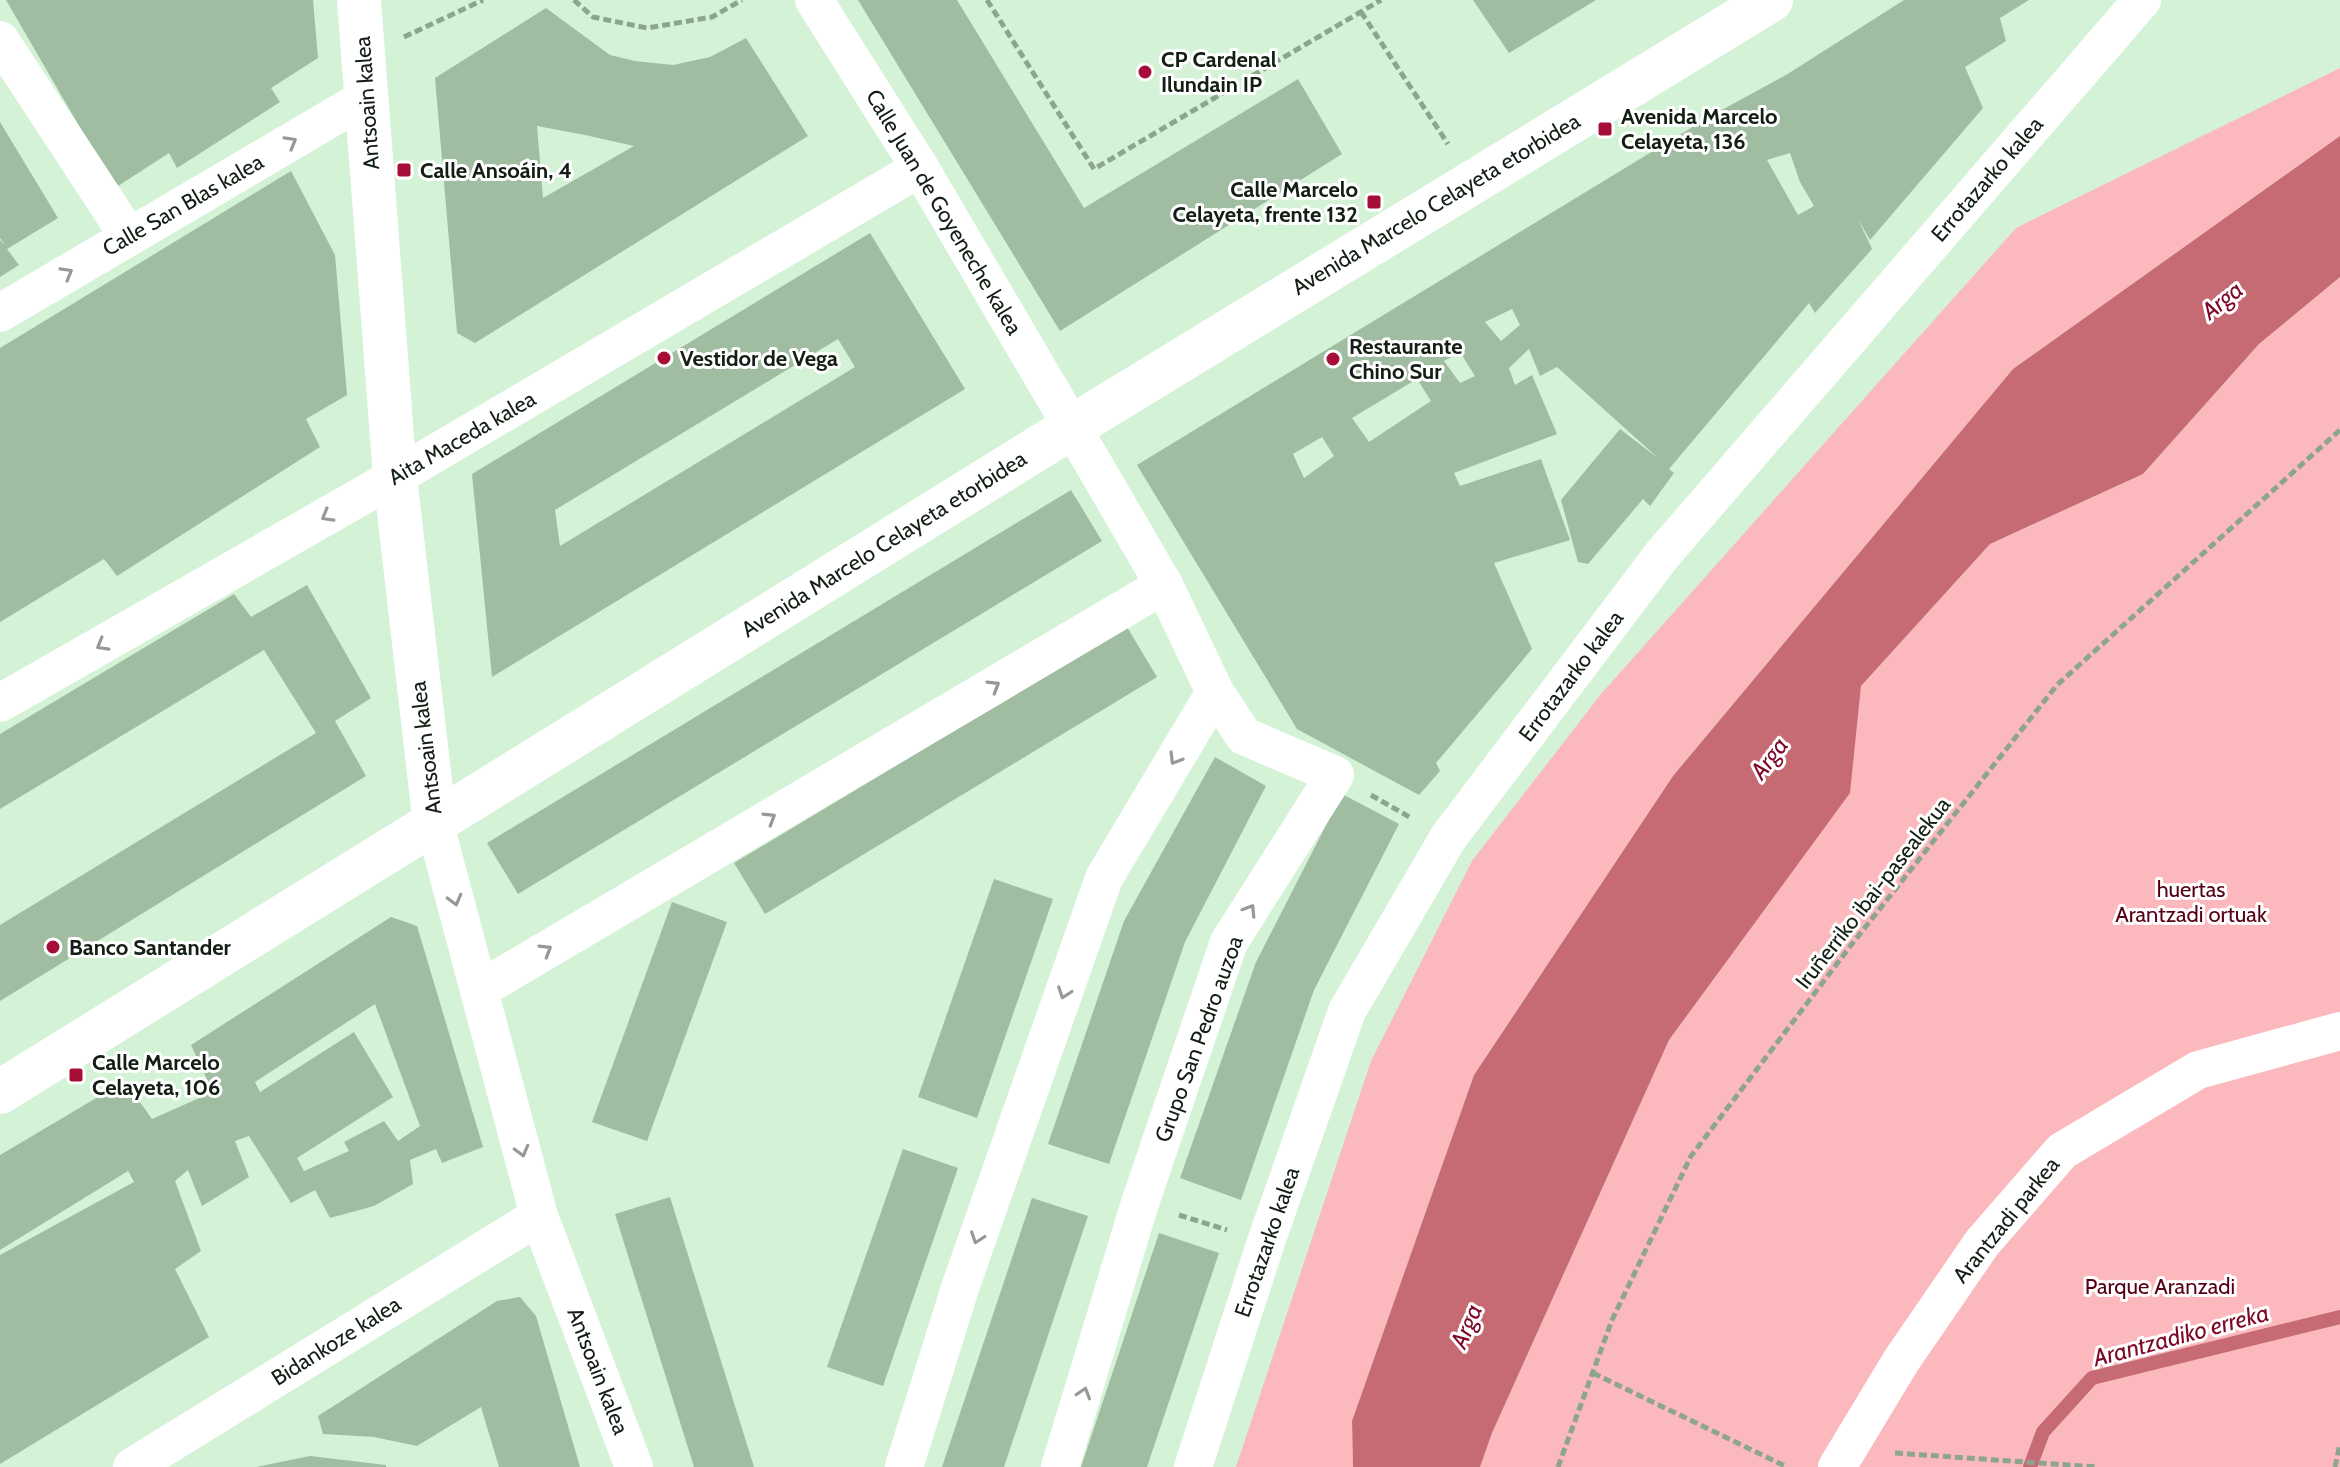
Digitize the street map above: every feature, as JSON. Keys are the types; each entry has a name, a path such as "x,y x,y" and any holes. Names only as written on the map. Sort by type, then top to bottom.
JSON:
{"main road":[{"name":"Antsoain kalea","path":"359,0 395,477 435,825"},
{"name":"Avenida Marcelo Celayeta etorbidea","path":"0,1092 435,825 1072,427 1771,0"}],"street":[{"name":"Calle Juan de Goyeneche kalea","path":"814,0 920,168 1072,427"},
{"name":"Errotazarko kalea","path":"1193,1467 1266,1242 1347,1011 1448,838 1662,555 2142,0"},
{"path":"0,40 129,237"},
{"name":"Calle San Blas kalea","path":"0,313 129,237 365,77"},
{"name":"Aita Maceda kalea","path":"0,703 395,477 920,168"},
{"path":"1072,427 1164,585 1215,692 1244,736 1335,775"},
{"path":"479,990 1164,585"},
{"path":"904,1467 961,1285 1104,878 1215,692"},
{"name":"Grupo San Pedro auzoa","path":"1060,1467 1140,1203 1229,942 1335,775"},
{"name":"Antsoain kalea","path":"435,825 539,1216 634,1467"},
{"name":"Arantzadi parkea","path":"1837,1467 1901,1361 1982,1243 2062,1151 2198,1070 2340,1031"},
{"name":"Bidankoze kalea","path":"132,1467 539,1216"}],"path":[{"path":"365,77 483,0"},
{"path":"574,0 593,17 647,28 712,17 742,0"},
{"path":"987,0 1094,169 1381,0"},
{"path":"1361,12 1473,182"},
{"name":"Iruñerriko ibai-pasealekua","path":"1558,1467 1612,1320 1691,1156 2057,685 2340,430"},
{"path":"1335,775 1448,838"},
{"path":"1140,1203 1266,1242"},
{"path":"1593,1373 1787,1467"},
{"path":"2335,1467 2340,1444"},
{"path":"1906,1454 2097,1467"}],"green space":[{"path":"2340,68 2340,136 2013,369 1673,776 1474,1075 1352,1421 1353,1467 1236,1467 1371,1061 1472,861 1601,694 2016,228"},
{"path":"2340,277 2340,1467 1480,1467 1492,1433 1669,1040 1849,793 1861,686 1990,544 2143,474 2259,344"}],"water":[{"name":"Arga","path":"2340,136 2340,277 2259,344 2143,474 1990,544 1861,686 1850,793 1669,1040 1492,1433 1480,1467 1353,1467 1352,1421 1474,1075 1673,776 2013,369"}],"building":[{"path":"6,0 313,0 318,58 271,88 280,102 177,168 169,153 115,188"},
{"path":"858,0 957,0 1084,208 1298,79 1342,154 1060,331"},
{"path":"1473,0 1596,0 1509,53"},
{"path":"1904,0 2029,0 2000,18 2006,41 1965,67 1983,108 1870,240 1858,219 1872,249 1815,313 1809,303 1669,469 1674,473 1650,506 1643,499 1588,564 1578,562 1561,500 1620,429 1659,459 1557,367 1540,376 1529,349 1509,368 1515,385 1532,375 1557,434 1454,473 1460,486 1541,459 1570,540 1494,563 1532,649 1436,763 1440,771 1419,795 1297,729 1137,465 1709,117 1786,75","holes":["1790,153 1800,182 1814,206 1798,215 1767,160","1512,309 1520,325 1501,341 1485,322","1460,352 1475,376 1460,383 1444,361","1417,379 1431,401 1369,442 1352,418","1322,437 1334,456 1304,478 1293,454"]},
{"path":"546,8 610,55 635,61 673,65 710,57 746,38 808,136 475,343 457,333 435,78","holes":["537,126 634,146 543,198"]},
{"path":"0,122 58,218 7,249 19,265 0,277 0,240 5,245 0,238"},
{"path":"291,171 335,255 347,395 306,419 320,447 117,576 104,559 0,622 0,348"},
{"path":"870,233 965,389 492,677 472,474","holes":["838,339 855,367 560,546 555,510"]},
{"path":"1071,490 1102,541 518,894 487,843"},
{"path":"307,585 371,698 335,721 366,776 0,1001 0,925 316,733 264,650 0,809 0,734 234,594 251,617"},
{"path":"1127,627 1157,677 765,914 734,863"},
{"path":"1215,757 1266,786 1185,942 1109,1164 1048,1144 1124,921"},
{"path":"1342,794 1399,824 1314,990 1241,1200 1180,1178 1256,962"},
{"path":"994,879 1053,899 977,1118 918,1097"},
{"path":"672,902 727,922 647,1141 592,1122"},
{"path":"391,917 417,926 483,1147 442,1163 436,1149 410,1160 413,1184 374,1206 330,1218 315,1190 291,1203 249,1136 235,1141 249,1177 202,1206 188,1170 175,1181 201,1251 175,1269 209,1337 0,1464 0,1255 134,1182 124,1163 128,1171 0,1250 0,1155 125,1081 152,1119 213,1092 191,1045","holes":["375,1004 420,1126 398,1141 384,1121 344,1142 349,1151 304,1171 297,1158 393,1097 354,1032 260,1092 255,1082"]},
{"path":"903,1149 958,1168 883,1386 827,1367"},
{"path":"670,1197 754,1467 694,1467 615,1214"},
{"path":"1032,1198 1088,1216 1004,1467 942,1467"},
{"path":"1159,1233 1219,1253 1147,1467 1081,1467"},
{"path":"520,1297 536,1316 580,1467 499,1467 481,1407 417,1446 374,1437 323,1434 318,1416 497,1301"},
{"path":"310,1456 386,1465 386,1467 256,1467"}],"waterway":[{"name":"Arantzadiko erreka","path":"2030,1467 2043,1432 2092,1378 2340,1317"}],"place":[{"name":"CP Cardenal Ilundain IP","path":"1145,72"},
{"name":"Avenida Marcelo Celayeta, 136","path":"1605,129"},
{"name":"Calle Ansoáin, 4","path":"404,170"},
{"name":"Calle Marcelo Celayeta, frente 132","path":"1374,202"},
{"name":"Vestidor de Vega","path":"664,358"},
{"name":"Restaurante Chino Sur","path":"1333,359"},
{"name":"Banco Santander","path":"53,947"},
{"name":"Calle Marcelo Celayeta, 106","path":"76,1075"}],"park label":[{"name":"huertas Arantzadi ortuak","path":"2191,902"},
{"name":"Parque Aranzadi","path":"2160,1286"}]}
